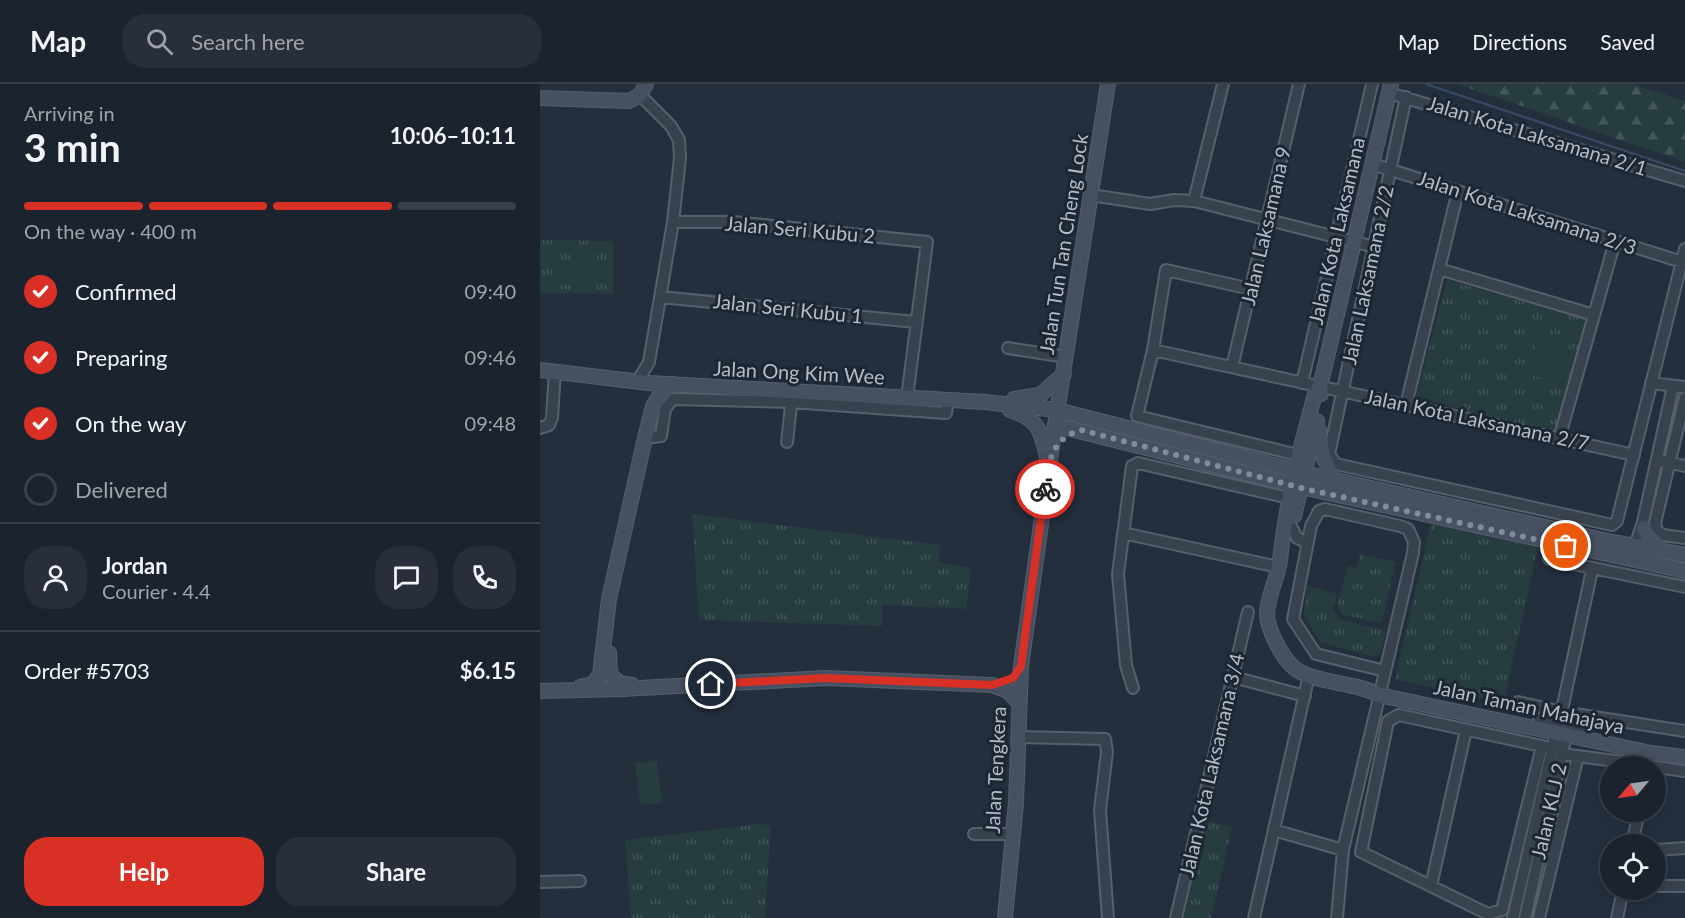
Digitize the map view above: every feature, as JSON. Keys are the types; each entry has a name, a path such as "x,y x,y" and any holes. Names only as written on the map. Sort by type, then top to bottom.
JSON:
{"main road":[{"name":"Jalan Tun Tan Cheng Lock","path":"1057,410 1108,84"},
{"name":"Jalan Kota Laksamana","path":"1294,490 1318,416 1320,387 1390,88"},
{"path":"540,98 629,101 643,90"},
{"name":"Jalan Ong Kim Wee","path":"540,370 792,397 948,400 1057,410 1299,472 1612,542 1643,534 1665,552 1685,555"},
{"path":"985,402 1032,398 1048,389 1064,374 1070,399 1083,415"},
{"path":"540,691 593,684 597,680 609,599 653,406 662,391 672,384"},
{"name":"Jalan Kota Laksamana","path":"1299,472 1298,455 1315,394 1320,387"},
{"path":"985,402 1021,414 1034,422 1043,440 1049,466"},
{"name":"Jalan Tengkera","path":"1005,918 1014,834 1021,666 1057,410"},
{"path":"1318,416 1322,454 1334,480"},
{"path":"1055,425 1081,430 1294,490 1685,571"},
{"path":"1049,466 1060,440 1081,430"},
{"name":"Jalan Taman Mahajaya","path":"1279,564 1286,550 1292,528 1294,490"},
{"name":"Jalan Taman Mahajaya","path":"1294,490 1267,612 1268,624 1291,665 1309,675 1375,690 1561,727 1583,729 1643,756"},
{"path":"604,637 610,674 615,680 625,685 652,687"},
{"path":"992,685 1013,678 1021,666"},
{"path":"568,688 590,690 826,678 992,685 1008,691 1019,703"},
{"name":"Jalan Taman Mahajaya","path":"1375,690 1539,719 1641,756"},
{"name":"Jalan Taman Mahajaya","path":"1663,756 1685,748"},
{"name":"Jalan Taman Mahajaya","path":"1666,759 1685,757"}],"street":[{"path":"1194,201 1223,84"},
{"name":"Jalan Laksamana 9","path":"1232,368 1299,84"},
{"path":"1302,383 1372,84"},
{"name":"Jalan Kota Laksamana 2/1","path":"1390,88 1406,97 1685,181"},
{"path":"638,382 649,362 680,158 679,140 643,90"},
{"name":"Jalan Laksamana 2/2","path":"1406,97 1329,454 1336,464 1342,467 1432,484 1605,526 1617,521 1634,455"},
{"name":"Jalan Kota Laksamana 2/3","path":"1372,164 1682,262"},
{"path":"1406,405 1458,191"},
{"path":"1091,195 1150,204 1174,200 1194,201 1375,247"},
{"name":"Jalan Seri Kubu 2","path":"672,222 734,222 927,242 916,322"},
{"path":"1559,439 1615,241"},
{"path":"1634,455 1685,249"},
{"path":"1439,268 1594,315"},
{"path":"1251,289 1166,270 1154,350 1137,416 1298,455"},
{"name":"Jalan Seri Kubu 1","path":"660,297 916,322"},
{"path":"907,398 916,322"},
{"path":"1008,348 1066,357"},
{"name":"Jalan Kota Laksamana 2/7","path":"1154,350 1634,455"},
{"path":"649,362 655,383"},
{"path":"540,428 549,425 552,418 555,371"},
{"path":"1652,383 1685,387"},
{"path":"1635,562 1643,534 1656,460 1673,386"},
{"path":"645,438 661,436 665,409 673,399 792,397 946,413 948,400"},
{"path":"788,442 792,397"},
{"path":"1643,534 1655,523 1685,398"},
{"path":"1656,460 1685,466"},
{"path":"1133,688 1126,665 1118,574 1132,466 1138,463 1294,490"},
{"path":"1337,918 1343,849 1375,690 1385,671 1413,553 1413,534 1400,526 1325,509 1315,515 1292,614 1310,648 1316,654 1385,671"},
{"path":"1292,528 1297,538 1308,543"},
{"path":"1123,533 1279,564"},
{"path":"1643,534 1685,538"},
{"path":"1549,559 1592,570 1685,587"},
{"name":"Jalan KLJ 2","path":"1514,918 1552,750 1561,727 1592,570"},
{"name":"Jalan Kota Laksamana 3/4","path":"1176,918 1248,612"},
{"path":"1254,918 1309,675"},
{"path":"1233,677 1305,696"},
{"path":"1518,702 1561,727 1685,731"},
{"path":"1552,750 1502,910 1488,914 1361,852 1388,721 1399,715 1466,730 1578,756 1600,757"},
{"path":"1431,886 1466,730"},
{"path":"1018,736 1105,739 1107,752 1100,810 1108,918"},
{"name":"Jalan KLJ 2","path":"1525,918 1552,750"},
{"path":"1539,918 1578,756"},
{"path":"1666,765 1685,771"},
{"path":"1274,830 1343,849"},
{"path":"974,834 1014,834"},
{"path":"1666,849 1685,848"},
{"path":"540,882 580,881"},
{"path":"1666,886 1685,886"},
{"path":"1617,918 1621,900"}],"green space":[{"path":"1457,84 1633,84 1685,101 1685,162"},
{"path":"540,240 613,241 613,294 540,293","holes":["554,264 592,285 554,284"]},
{"path":"554,264 592,265 592,285 554,284"},
{"path":"1447,280 1587,319 1556,435 1416,397"},
{"path":"1538,336 1566,344 1556,382 1528,374"},
{"path":"692,514 940,545 939,562 971,568 966,609 882,605 882,626 699,620"},
{"path":"1431,523 1538,548 1503,704 1395,679"},
{"path":"1360,554 1396,562 1381,623 1343,615 1337,606 1348,566 1357,568"},
{"path":"1307,586 1337,594 1333,609 1339,619 1386,631 1381,652 1374,657 1320,642 1304,616"},
{"path":"657,760 662,803 640,805 635,763"},
{"path":"1203,820 1232,827 1211,918 1180,918"},
{"path":"761,824 771,826 765,918 631,918 625,840"}],"waterway":[{"path":"1426,84 1685,171"}],"way so far":[{"path":"1045,489 1049,466 1057,443 1081,430 1301,488 1566,546"}],"route":[{"path":"711,684 826,678 992,685 1013,678 1021,666 1045,489"}]}
